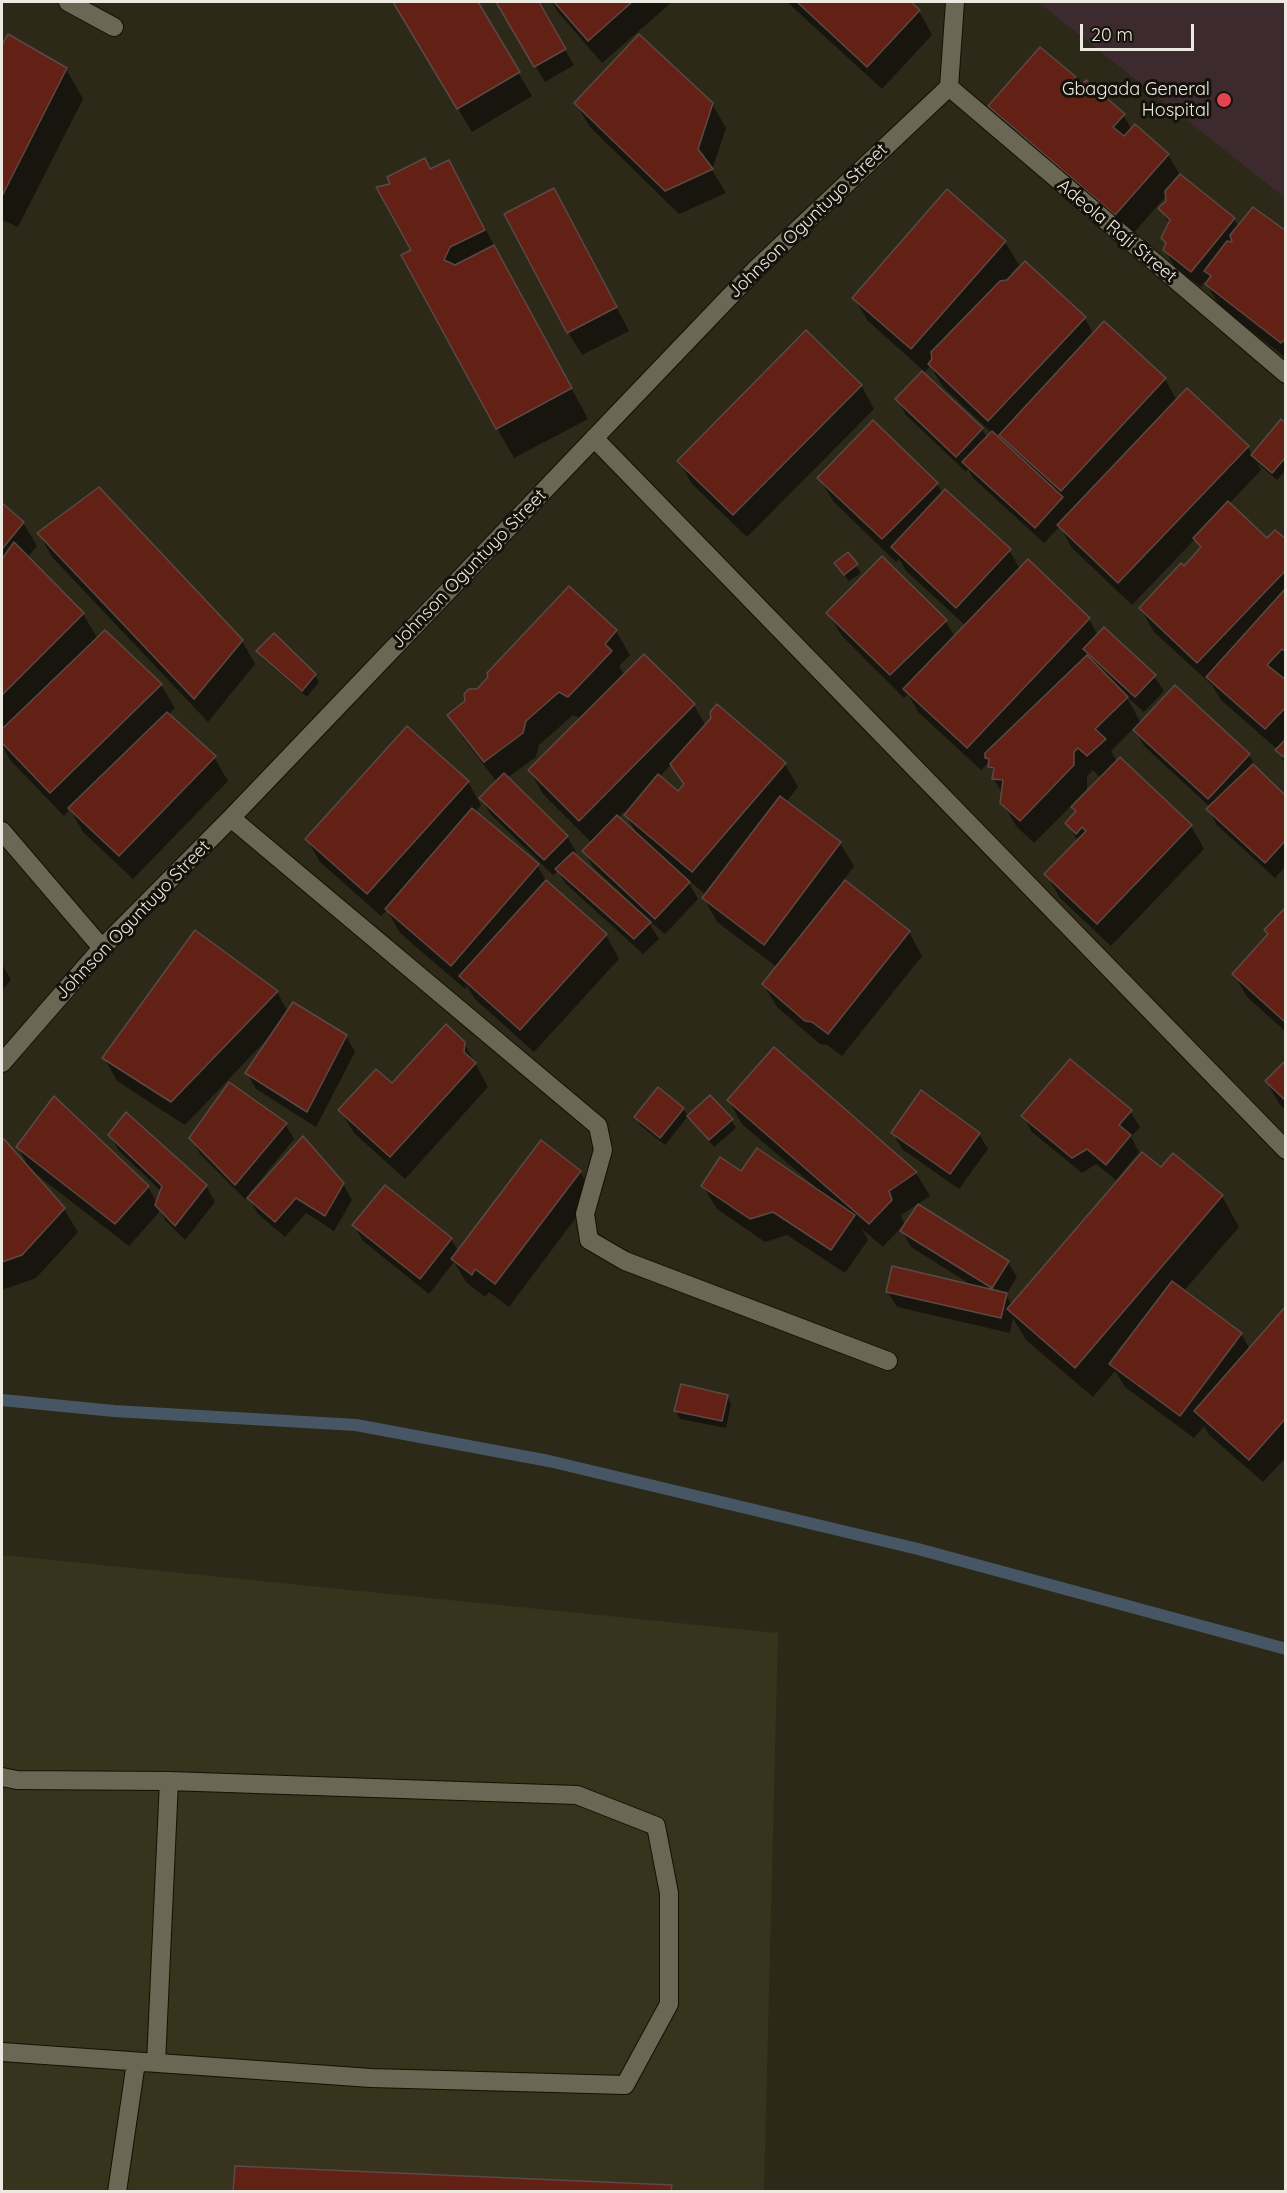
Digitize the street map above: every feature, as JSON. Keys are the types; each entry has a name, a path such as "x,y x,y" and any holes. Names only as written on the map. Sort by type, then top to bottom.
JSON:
{"street":[{"path":"68,2 114,27"},
{"path":"948,87 955,2"},
{"name":"Adeola Raji Street","path":"948,87 1286,374"},
{"name":"Johnson Oguntuyo Street","path":"2,1063 102,948 231,818 756,269 948,87"},
{"path":"594,438 1286,1150"},
{"path":"231,818 598,1126 603,1150 585,1214 589,1240 626,1261 888,1361"},
{"path":"2,831 102,948"},
{"path":"2,1777 17,1780 169,1781 577,1795 656,1826 669,1893 669,2004 625,2085 371,2078 2,2052"},
{"path":"156,2063 169,1781"},
{"path":"117,2192 136,2062"}],"shaded area":[{"name":"Gbagada General Hospital","path":"1038,2 1285,2 1285,198"},
{"path":"2,1555 778,1633 764,2191 2,2191"}],"building":[{"path":"393,2 478,2 520,72 457,109"},
{"path":"496,2 539,2 566,49 534,67"},
{"path":"554,2 632,2 588,41"},
{"path":"797,2 911,2 920,10 867,67"},
{"path":"8,34 67,68 2,196 2,45"},
{"path":"639,34 713,103 698,149 713,169 665,191 574,103"},
{"path":"1040,47 1076,77 1068,86 1075,93 1086,80 1125,114 1113,127 1124,136 1135,124 1169,154 1115,215 988,106"},
{"path":"425,158 430,169 449,160 485,230 450,247 444,260 455,265 494,245 572,388 496,429 401,255 411,250 376,187 390,184 387,177"},
{"path":"1180,174 1235,218 1191,272 1163,250 1166,243 1161,238 1170,220 1158,208 1166,201 1165,191"},
{"path":"554,188 617,307 567,333 504,214"},
{"path":"947,189 1006,241 911,349 852,298"},
{"path":"1253,207 1286,231 1286,338 1281,343 1205,284 1211,276 1204,271 1227,241 1232,242 1230,235"},
{"path":"1025,261 1086,317 988,421 928,364 932,359 931,352 1000,281 1007,280"},
{"path":"1104,321 1166,378 1061,491 999,435"},
{"path":"806,330 862,385 733,515 677,461"},
{"path":"922,371 983,428 956,457 895,399"},
{"path":"1187,388 1249,446 1118,583 1057,525"},
{"path":"1281,419 1286,423 1286,457 1272,473 1251,455"},
{"path":"873,420 938,483 882,539 817,478"},
{"path":"992,431 1063,497 1035,528 962,462"},
{"path":"99,487 243,640 194,699 37,533"},
{"path":"945,489 1011,549 956,608 891,547"},
{"path":"1228,501 1267,538 1275,530 1286,539 1286,570 1197,663 1139,608 1181,563 1184,566 1201,547 1193,538"},
{"path":"2,503 24,522 2,549"},
{"path":"14,542 84,613 2,695 2,559"},
{"path":"848,552 858,564 844,575 834,563"},
{"path":"882,556 947,620 890,675 826,613"},
{"path":"1028,559 1090,618 967,748 903,689"},
{"path":"569,586 617,630 605,644 612,651 568,697 559,692 526,721 523,733 484,762 447,715 465,701 464,694 469,689 477,689 488,677 487,673"},
{"path":"1286,588 1286,652 1282,649 1267,665 1286,680 1286,707 1265,729 1206,677"},
{"path":"1104,627 1156,675 1135,697 1083,649"},
{"path":"105,630 162,684 50,793 2,743 2,729"},
{"path":"274,633 316,674 302,691 256,651"},
{"path":"644,654 695,704 579,821 528,770"},
{"path":"1087,655 1128,697 1095,729 1106,739 1087,756 1078,748 1074,752 1074,765 1020,821 1000,803 1003,780 992,779 994,768 988,767 989,759 985,758 985,753"},
{"path":"1175,685 1250,754 1208,799 1133,730"},
{"path":"717,704 786,763 692,872 624,815 658,774 678,791 684,784 670,764 711,718 710,712"},
{"path":"167,712 216,756 119,856 68,808"},
{"path":"407,726 469,781 367,894 305,839"},
{"path":"1286,739 1286,759 1275,750"},
{"path":"1120,757 1192,825 1097,924 1044,874 1086,831 1082,827 1076,834 1065,823 1076,811 1071,807"},
{"path":"1253,764 1286,796 1286,840 1265,863 1206,809"},
{"path":"504,773 568,836 544,860 479,798"},
{"path":"780,796 841,842 764,945 702,898"},
{"path":"472,808 539,864 451,966 385,909"},
{"path":"617,815 690,882 655,919 582,851"},
{"path":"573,852 651,922 634,939 555,869"},
{"path":"546,880 607,934 520,1030 459,976"},
{"path":"845,880 910,931 828,1034 812,1022 805,1021 762,984"},
{"path":"1286,907 1286,1023 1232,974 1268,934 1264,930"},
{"path":"195,930 278,991 171,1102 102,1058"},
{"path":"293,1002 347,1035 307,1112 245,1073"},
{"path":"446,1024 465,1042 464,1052 476,1063 390,1157 338,1110 376,1069 392,1083"},
{"path":"774,1047 917,1172 889,1191 892,1200 869,1224 727,1100"},
{"path":"1070,1059 1132,1110 1119,1125 1131,1135 1106,1165 1087,1149 1072,1158 1021,1116"},
{"path":"1286,1060 1286,1101 1265,1081"},
{"path":"229,1082 287,1123 235,1185 189,1138"},
{"path":"658,1087 684,1108 660,1138 634,1117"},
{"path":"921,1090 980,1133 950,1174 891,1133"},
{"path":"710,1095 733,1119 709,1140 687,1116"},
{"path":"54,1096 149,1186 115,1224 16,1147"},
{"path":"126,1112 207,1185 175,1226 155,1205 162,1186 108,1135"},
{"path":"303,1136 344,1183 325,1216 296,1198 275,1222 247,1198"},
{"path":"4,1139 65,1208 22,1255 2,1262 2,1141"},
{"path":"541,1140 581,1171 495,1284 475,1269 472,1275 451,1259"},
{"path":"757,1148 855,1215 831,1250 773,1212 750,1219 701,1186 720,1157 741,1171"},
{"path":"1142,1152 1161,1167 1173,1153 1223,1195 1075,1368 1007,1309"},
{"path":"385,1185 452,1238 420,1279 352,1225"},
{"path":"918,1204 1009,1261 992,1288 900,1231"},
{"path":"892,1266 1007,1293 1001,1318 886,1292"},
{"path":"1172,1281 1242,1333 1180,1416 1109,1364"},
{"path":"1286,1306 1286,1418 1249,1460 1194,1411"},
{"path":"681,1384 728,1395 722,1421 674,1411"},
{"path":"235,2166 672,2185 671,2192 233,2192"}],"waterway":[{"path":"2,1400 114,1411 356,1425 549,1461 918,1549 1286,1649"}],"place":[{"name":"Gbagada General Hospital","path":"1224,100"}]}
